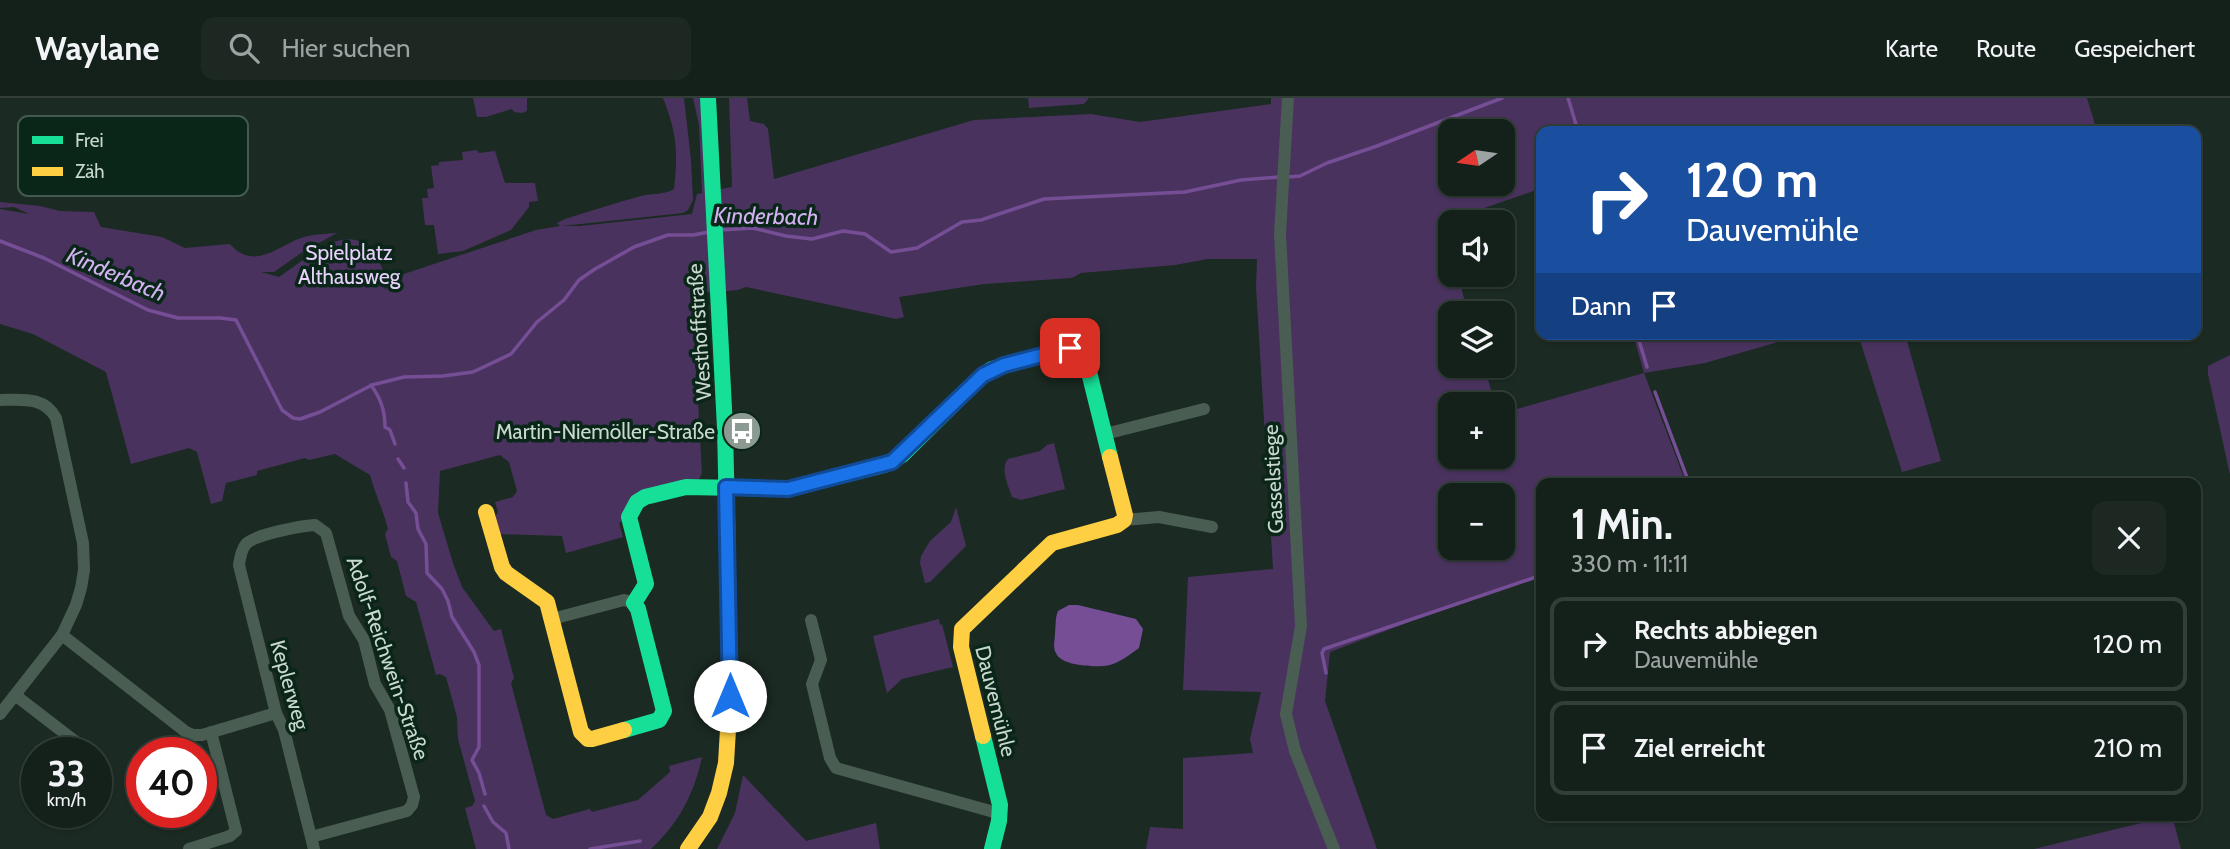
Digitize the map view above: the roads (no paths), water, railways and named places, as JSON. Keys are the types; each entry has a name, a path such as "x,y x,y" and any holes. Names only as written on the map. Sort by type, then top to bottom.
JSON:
{"street":[{"name":"Westhoffstraße","path":"688,849 710,817 719,793 726,763 730,696 724,386 708,98"},
{"name":"Gasselstiege","path":"1288,98 1280,234 1301,625 1286,714 1295,751 1334,849"},
{"path":"634,603 646,584 629,517 637,502 645,497 686,487 788,489 884,465 902,454 992,369 1077,347 1083,348 1087,356 1124,509 1124,520"},
{"path":"0,400 33,400 52,411 59,427 84,557 76,606 62,635 0,714"},
{"path":"1105,434 1204,409"},
{"path":"486,512 506,573 547,601 581,732 588,739 592,739 664,717 664,705 638,608 634,603 624,600 552,619"},
{"name":"Dauvemühle","path":"992,849 1000,814 998,795 961,647 962,629 1052,543 1117,525 1124,520 1158,517 1212,527"},
{"name":"Adolf-Reichwein-Straße","path":"256,538 306,525 315,525 326,533 349,616 363,640 375,684 390,710 414,797 407,811 312,843"},
{"name":"Keplerweg","path":"256,538 246,544 241,553 239,565 242,584 276,713 284,730 312,843"},
{"path":"811,620 821,660 812,684 832,764 841,770 1000,814"},
{"path":"62,635 193,735 276,713"},
{"path":"15,695 69,737"},
{"path":"189,849 230,836 236,831 211,732"}],"waterway":[{"name":"Kinderbach","path":"1287,177 1300,176 1327,163 1502,98"},
{"path":"1568,98 1576,126"},
{"name":"Kinderbach","path":"720,230 753,228 812,239 843,231 865,234 891,252 917,248 962,222 981,220 1044,199 1185,192 1241,180 1279,177"},
{"name":"Kinderbach","path":"0,241 44,258 148,310 178,318 236,320 282,410 293,418 300,419 320,412 372,385 404,377 473,372 511,354 537,322 564,300 579,280 595,269 634,247 668,235 709,232"},
{"path":"1639,340 1647,367"},
{"path":"371,385 382,405 385,427 390,430 395,444"},
{"path":"1655,392 1687,478"},
{"path":"398,459 404,468"},
{"path":"406,483 408,502 416,513 418,529 426,544 427,573 442,589 452,617 479,665 479,747 472,760 485,794"},
{"path":"1326,673 1322,653 1324,649 1536,577"},
{"path":"484,806 493,822 506,833 509,849"},
{"path":"590,849 640,841"}],"place":[{"name":"Martin-Niemöller-Straße","path":"742,431"}],"park label":[{"name":"Spielplatz Althausweg","path":"349,264"}]}
